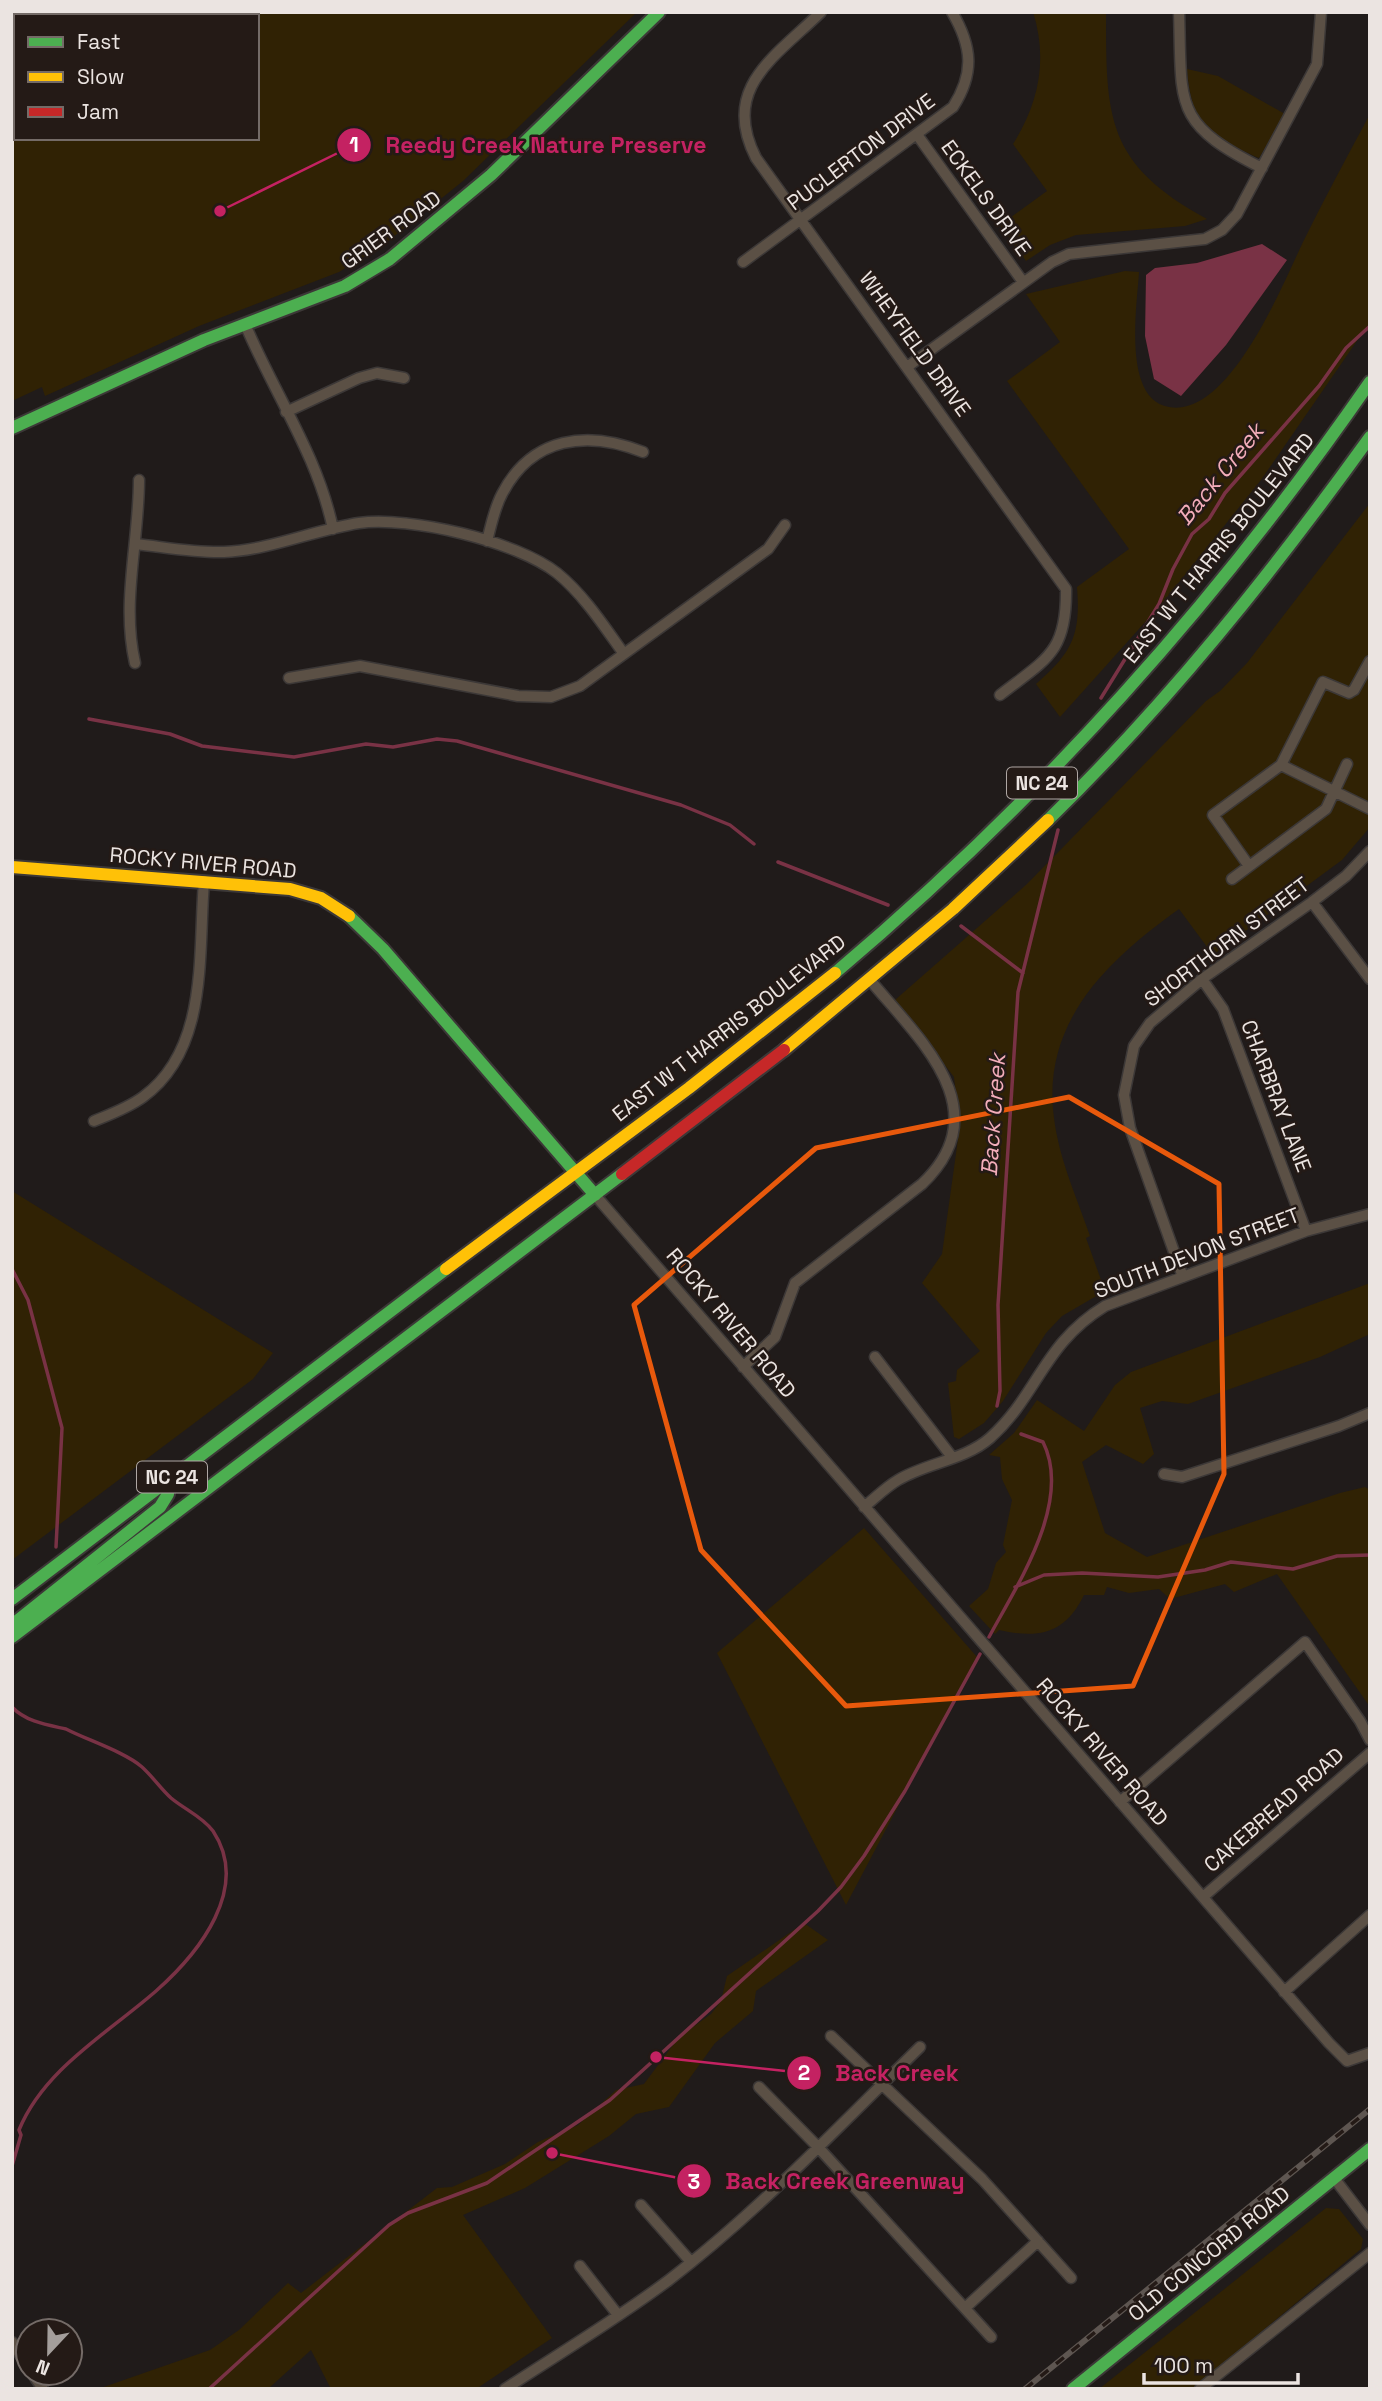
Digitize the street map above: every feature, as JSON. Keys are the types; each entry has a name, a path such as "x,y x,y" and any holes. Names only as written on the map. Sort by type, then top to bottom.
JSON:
{"main road":[{"name":"GRIER ROAD","path":"12,428 245,324 345,286 412,243 491,175 659,12"},
{"name":"EAST W T HARRIS BOULEVARD","path":"12,1599 852,958 1011,814 1109,713 1217,589 1286,501 1369,383"},
{"name":"NC 24","path":"12,1637 595,1195 870,980 1010,857 1129,737 1249,597 1370,437"},
{"name":"ROCKY RIVER ROAD","path":"12,867 300,889 339,906 383,949 595,1195"},
{"path":"12,1625 160,1507 168,1494 164,1484"},
{"name":"OLD CONCORD ROAD","path":"1073,2389 1370,2149"}],"street":[{"name":"WHEYFIELD DRIVE","path":"821,12 760,72 743,104 742,122 755,158 1066,589 1064,632 1055,648 1034,672 1000,695"},
{"name":"PUCLERTON DRIVE","path":"743,262 918,136 953,107 968,78 968,46 952,12"},
{"path":"1179,12 1184,104 1199,129 1217,143 1262,168"},
{"path":"907,367 1023,282 1069,254 1205,239 1222,230 1237,214 1317,64 1321,12"},
{"name":"ECKELS DRIVE","path":"918,136 1023,282"},
{"path":"245,324 286,412 312,459 333,529"},
{"path":"286,412 359,377 377,373 404,378"},
{"path":"487,541 500,496 526,463 541,452 559,444 594,438 643,452"},
{"path":"135,663 130,639 139,480"},
{"path":"135,544 226,552 390,520 417,523 487,541 531,557 557,573 582,599 624,654"},
{"path":"289,678 360,666 518,696 551,697 580,686 768,549 785,525"},
{"path":"1249,866 1213,815 1281,765 1323,682 1349,693 1354,690 1370,661"},
{"path":"1232,879 1326,809 1348,764"},
{"path":"1281,765 1370,809"},
{"name":"SHORTHORN STREET","path":"1183,1277 1130,1128 1124,1095 1134,1046 1150,1023 1202,979 1312,902 1346,876 1370,851"},
{"path":"94,1121 142,1098 164,1078 182,1052 194,1008 204,881"},
{"path":"1312,902 1370,979"},
{"name":"CHARBRAY LANE","path":"1202,979 1223,1009 1306,1231"},
{"path":"743,1367 775,1337 795,1283 922,1184 941,1161 947,1148 954,1106 945,1073 870,980"},
{"name":"ROCKY RIVER ROAD","path":"595,1195 1284,1992 1347,2061 1370,2053"},
{"name":"SOUTH DEVON STREET","path":"864,1507 898,1480 987,1441 1005,1424 1062,1339 1082,1320 1105,1306 1306,1231 1370,1214"},
{"path":"874,1357 953,1457"},
{"path":"1164,1474 1182,1476 1339,1426 1370,1413"},
{"path":"1120,1802 1305,1643 1360,1721 1370,1740"},
{"name":"CAKEBREAD ROAD","path":"1203,1897 1370,1753"},
{"path":"1284,1992 1370,1915"},
{"path":"831,2036 982,2179 1071,2278"},
{"path":"505,2389 618,2315 691,2262 818,2147 919,2047"},
{"path":"759,2087 818,2147 991,2337"},
{"path":"1334,2178 1370,2225"},
{"path":"641,2205 691,2262"},
{"path":"965,2308 1038,2241"},
{"path":"1200,2389 1213,2385 1370,2253"},
{"path":"580,2266 618,2315"}],"highlighted area":[{"path":"1069,1097 1219,1184 1224,1474 1133,1686 846,1706 701,1550 634,1305 816,1148"}],"shaded area":[{"path":"12,12 637,12 463,181 382,246 339,272 199,326 45,396 42,387 12,401"},
{"path":"1033,12 1106,12 1111,110 1119,135 1131,157 1149,178 1174,199 1207,219 1185,226 1076,235 1050,245 1026,261 1000,225 1047,191 1013,144 1029,113 1038,80 1040,47"},
{"path":"1187,69 1218,76 1285,114 1259,158 1227,143 1206,127 1193,104"},
{"path":"1370,114 1370,322 1261,480 1164,601 1060,717 1036,684 1058,663 1072,642 1077,618 1077,587 1129,549 1007,381 1060,342 1026,294 1125,271 1139,272 1135,328 1138,370 1144,387 1154,400 1169,407 1191,405 1212,392 1251,345"},
{"path":"1262,244 1287,260 1226,345 1181,396 1154,379 1145,336 1146,275 1155,268 1197,263"},
{"path":"1370,503 1370,827 1342,860 1213,955 1179,909 1128,950 1105,972 1085,997 1069,1023 1058,1052 1053,1084 1054,1118 1064,1163 1090,1236 1086,1238 1105,1291 1062,1316 1046,1333 1003,1401 984,1423 959,1439 954,1437 948,1383 956,1381 957,1370 980,1351 922,1283 942,1254 960,1125 954,1077 895,1000 1027,884 1206,701 1220,691 1247,663"},
{"path":"12,1191 273,1353 253,1379 12,1560"},
{"path":"1370,1283 1370,1334 1320,1357 1188,1404 1162,1401 1140,1408 1154,1454 1143,1464 1106,1445 1082,1462 1105,1533 1147,1557 1340,1493 1365,1487 1370,1490 1370,1707 1277,1574 1234,1592 1225,1584 1170,1599 1159,1589 1129,1593 1107,1587 1104,1595 1084,1595 1077,1608 1059,1626 1038,1633 999,1630 995,1634 969,1606 988,1589 996,1563 1006,1552 1003,1545 1012,1500 1002,1479 1000,1457 989,1455 1014,1433 1037,1400 1084,1431 1115,1385 1131,1372"},
{"path":"864,1528 977,1657 846,1905 717,1653"},
{"path":"804,1923 828,1940 756,1991 753,2011 715,2043 669,2107 636,2114 609,2136 525,2188 463,2215 552,2338 476,2389 331,2389 311,2350 268,2389 98,2389 210,2350 239,2330 288,2283 301,2293 437,2188 452,2187 505,2164 538,2142 578,2125 616,2090 644,2084 679,2037 711,2014 721,2001 727,1976"},
{"path":"1326,2208 1339,2209 1363,2239 1361,2249 1192,2389 1099,2389"}],"waterway":[{"name":"Back Creek","path":"1101,698 1159,604 1173,569 1192,534 1209,519 1225,493 1319,386 1346,348 1370,326"},
{"path":"89,719 170,734 202,746 294,757 366,744 393,747 437,739 457,741 681,805 730,825 754,844"},
{"name":"Back Creek","path":"997,1406 1000,1391 998,1305 1018,992 1058,830"},
{"path":"778,862 888,905"},
{"path":"961,926 1023,973"},
{"path":"12,1269 28,1300 62,1428 56,1547"},
{"name":"Back Creek","path":"989,1637 1038,1542 1051,1490 1050,1465 1043,1442 1021,1434"},
{"path":"1015,1587 1044,1575 1082,1573 1158,1577 1205,1570 1231,1562 1293,1569 1337,1556 1370,1555"},
{"name":"Back Creek","path":"209,2389 389,2225 408,2213 487,2183 610,2100 818,1911 841,1887 864,1856 905,1791 980,1654"},
{"path":"12,1707 30,1719 66,1729 116,1751 142,1767 171,1798 199,1817 213,1831 223,1853 226,1875 223,1897 215,1918 188,1958 156,1991 79,2053 44,2088 19,2130 21,2135 12,2166"}],"railway":[{"path":"1025,2389 1370,2109"}],"traffic: fast":[{"path":"12,428 204,340 345,286 390,259 491,175 659,12"},
{"path":"835,973 984,838 1055,768 1122,695 1251,543 1370,382"},
{"path":"1048,820 1135,730 1217,636 1295,538 1370,437"},
{"path":"349,916 383,949 595,1195"},
{"path":"12,1637 622,1174"},
{"path":"12,1599 446,1269"},
{"path":"12,1625 160,1507 168,1494 164,1484"},
{"path":"1073,2389 1370,2149"}],"traffic: slow":[{"path":"784,1050 953,909 1048,820"},
{"path":"12,867 290,889 321,898 349,916"},
{"path":"446,1269 689,1088 835,973"}],"traffic: jam":[{"path":"622,1174 784,1050"}],"place":[{"name":"Reedy Creek Nature Preserve","path":"220,211"},
{"name":"Back Creek","path":"656,2057"},
{"name":"Back Creek Greenway","path":"552,2153"}]}
